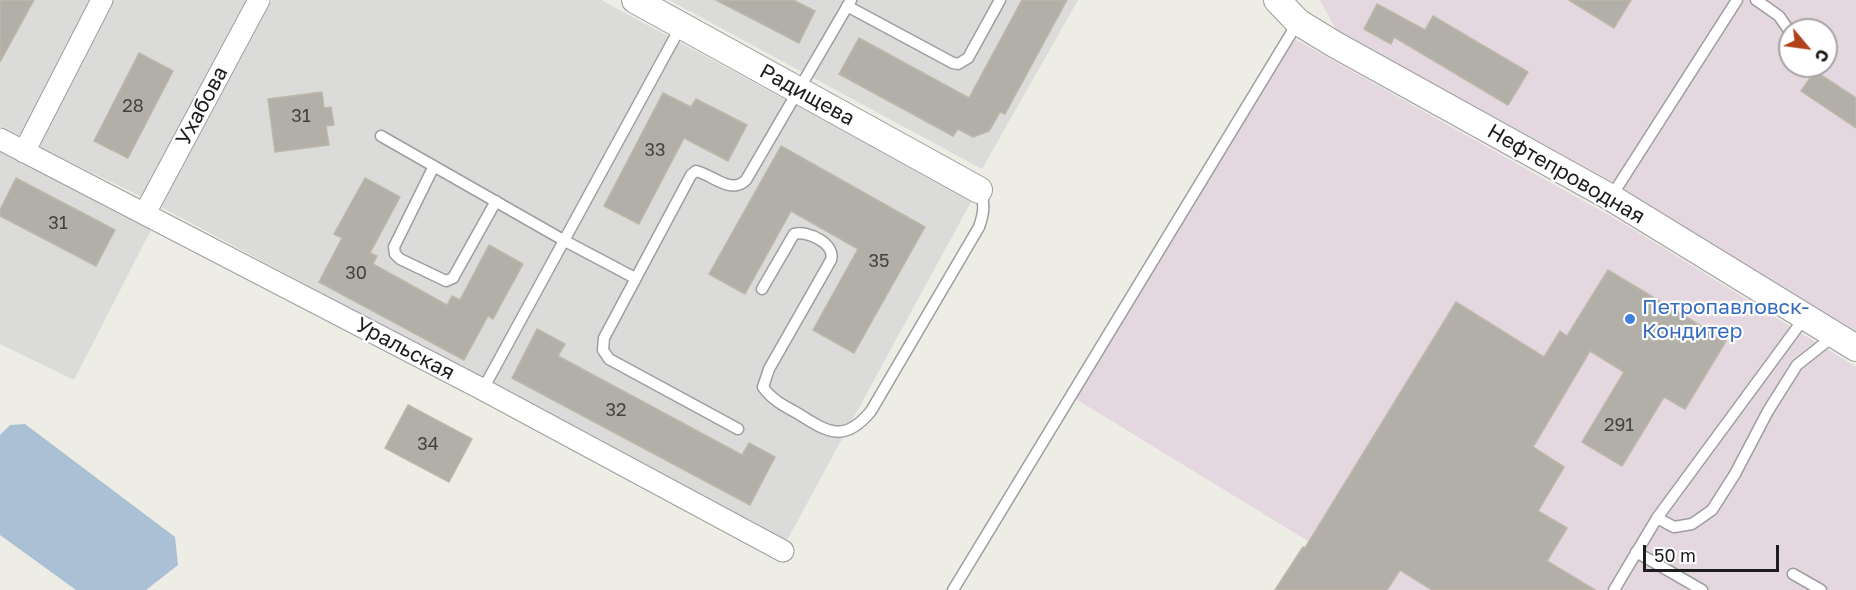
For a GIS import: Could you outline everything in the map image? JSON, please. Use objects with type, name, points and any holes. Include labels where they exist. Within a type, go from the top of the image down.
[{"type":"street","points":[[24,152],[102,0]]},
{"type":"street","name":"Ухабова","points":[[145,213],[259,0]]},
{"type":"street","name":"Радищева","points":[[635,0],[980,190]]},
{"type":"street","name":"Нефтепроводная","points":[[1291,9],[1334,44],[1610,197],[1845,342]]},
{"type":"street","name":"Уральская","points":[[0,139],[480,388],[783,551]]},
{"type":"lane","points":[[738,429],[609,360],[603,350],[604,338],[634,278],[691,175],[696,171],[731,187],[740,186],[746,180],[849,3],[958,64],[968,58],[1000,0]]},
{"type":"lane","points":[[1610,197],[1737,0]]},
{"type":"lane","points":[[1756,0],[1780,18]]},
{"type":"lane","points":[[953,590],[1291,9]]},
{"type":"lane","points":[[480,388],[488,380],[681,26]]},
{"type":"lane","points":[[381,136],[634,278]]},
{"type":"lane","points":[[434,166],[394,247],[395,254],[400,259],[446,281],[453,278],[496,201]]},
{"type":"lane","points":[[762,289],[794,234],[806,233],[832,249],[831,261],[769,369],[763,387],[777,401],[825,430],[842,431],[853,428],[862,422],[871,411],[979,227],[984,201],[980,190]]},
{"type":"lane","points":[[1614,590],[1657,518],[1805,316]]},
{"type":"lane","points":[[1657,518],[1674,527],[1692,524],[1712,510],[1797,365],[1845,342]]},
{"type":"lane","points":[[1636,552],[1702,590]]},
{"type":"lane","points":[[1793,574],[1821,590]]},
{"type":"shaded area","points":[[0,0],[93,0],[22,137],[0,126]]},
{"type":"shaded area","points":[[112,0],[249,0],[144,198],[37,146]]},
{"type":"shaded area","points":[[272,0],[601,0],[972,200],[786,542],[161,207]]},
{"type":"shaded area","points":[[669,0],[1078,0],[982,169]]},
{"type":"shaded area","points":[[1320,0],[1856,0],[1856,333],[1606,178],[1336,30]]},
{"type":"shaded area","points":[[1284,33],[1626,225],[1856,367],[1856,590],[1388,590],[1074,398]]},
{"type":"shaded area","points":[[0,151],[152,228],[74,380],[0,344]]},
{"type":"water","points":[[25,424],[175,537],[178,565],[146,590],[76,590],[0,535],[0,435],[10,425]]},
{"type":"building","points":[[0,0],[34,0],[0,62]]},
{"type":"building","points":[[716,0],[793,0],[815,11],[799,43]]},
{"type":"building","points":[[1022,0],[1067,0],[1005,114],[1000,112],[989,131],[973,137],[958,129],[953,136],[839,74],[859,38],[969,98]]},
{"type":"building","points":[[1569,0],[1631,0],[1614,28]]},
{"type":"building","points":[[1377,4],[1425,30],[1433,16],[1528,72],[1508,105],[1394,37],[1391,44],[1364,29]]},
{"type":"building","points":[[139,53],[173,71],[128,158],[94,141]]},
{"type":"building","points":[[1810,78],[1826,78],[1856,98],[1856,128],[1801,91]]},
{"type":"building","points":[[322,92],[324,108],[331,107],[334,125],[326,126],[329,145],[275,152],[268,99]]},
{"type":"building","points":[[663,93],[691,107],[696,99],[747,125],[728,161],[684,138],[639,224],[604,206]]},
{"type":"building","points":[[781,146],[925,227],[854,353],[813,330],[858,249],[791,211],[745,294],[709,274]]},
{"type":"building","points":[[16,178],[115,230],[96,266],[0,216],[0,210]]},
{"type":"building","points":[[365,178],[400,197],[370,253],[377,256],[373,264],[447,305],[452,296],[460,300],[489,245],[523,264],[493,319],[488,316],[464,360],[319,282],[342,238],[334,234]]},
{"type":"building","points":[[1608,270],[1726,341],[1685,409],[1664,397],[1622,466],[1582,442],[1624,372],[1590,351],[1533,447],[1564,467],[1538,511],[1567,528],[1547,561],[1595,590],[1432,590],[1400,570],[1387,590],[1275,590],[1303,547],[1305,548],[1456,302],[1544,357],[1560,331],[1567,336]]},
{"type":"building","points":[[537,329],[565,344],[558,356],[742,455],[749,443],[775,457],[750,505],[512,378]]},
{"type":"building","points":[[408,405],[472,439],[449,482],[385,448]]},
{"type":"place","name":"Петропавловск- Кондитер","points":[[1630,319]]}]
